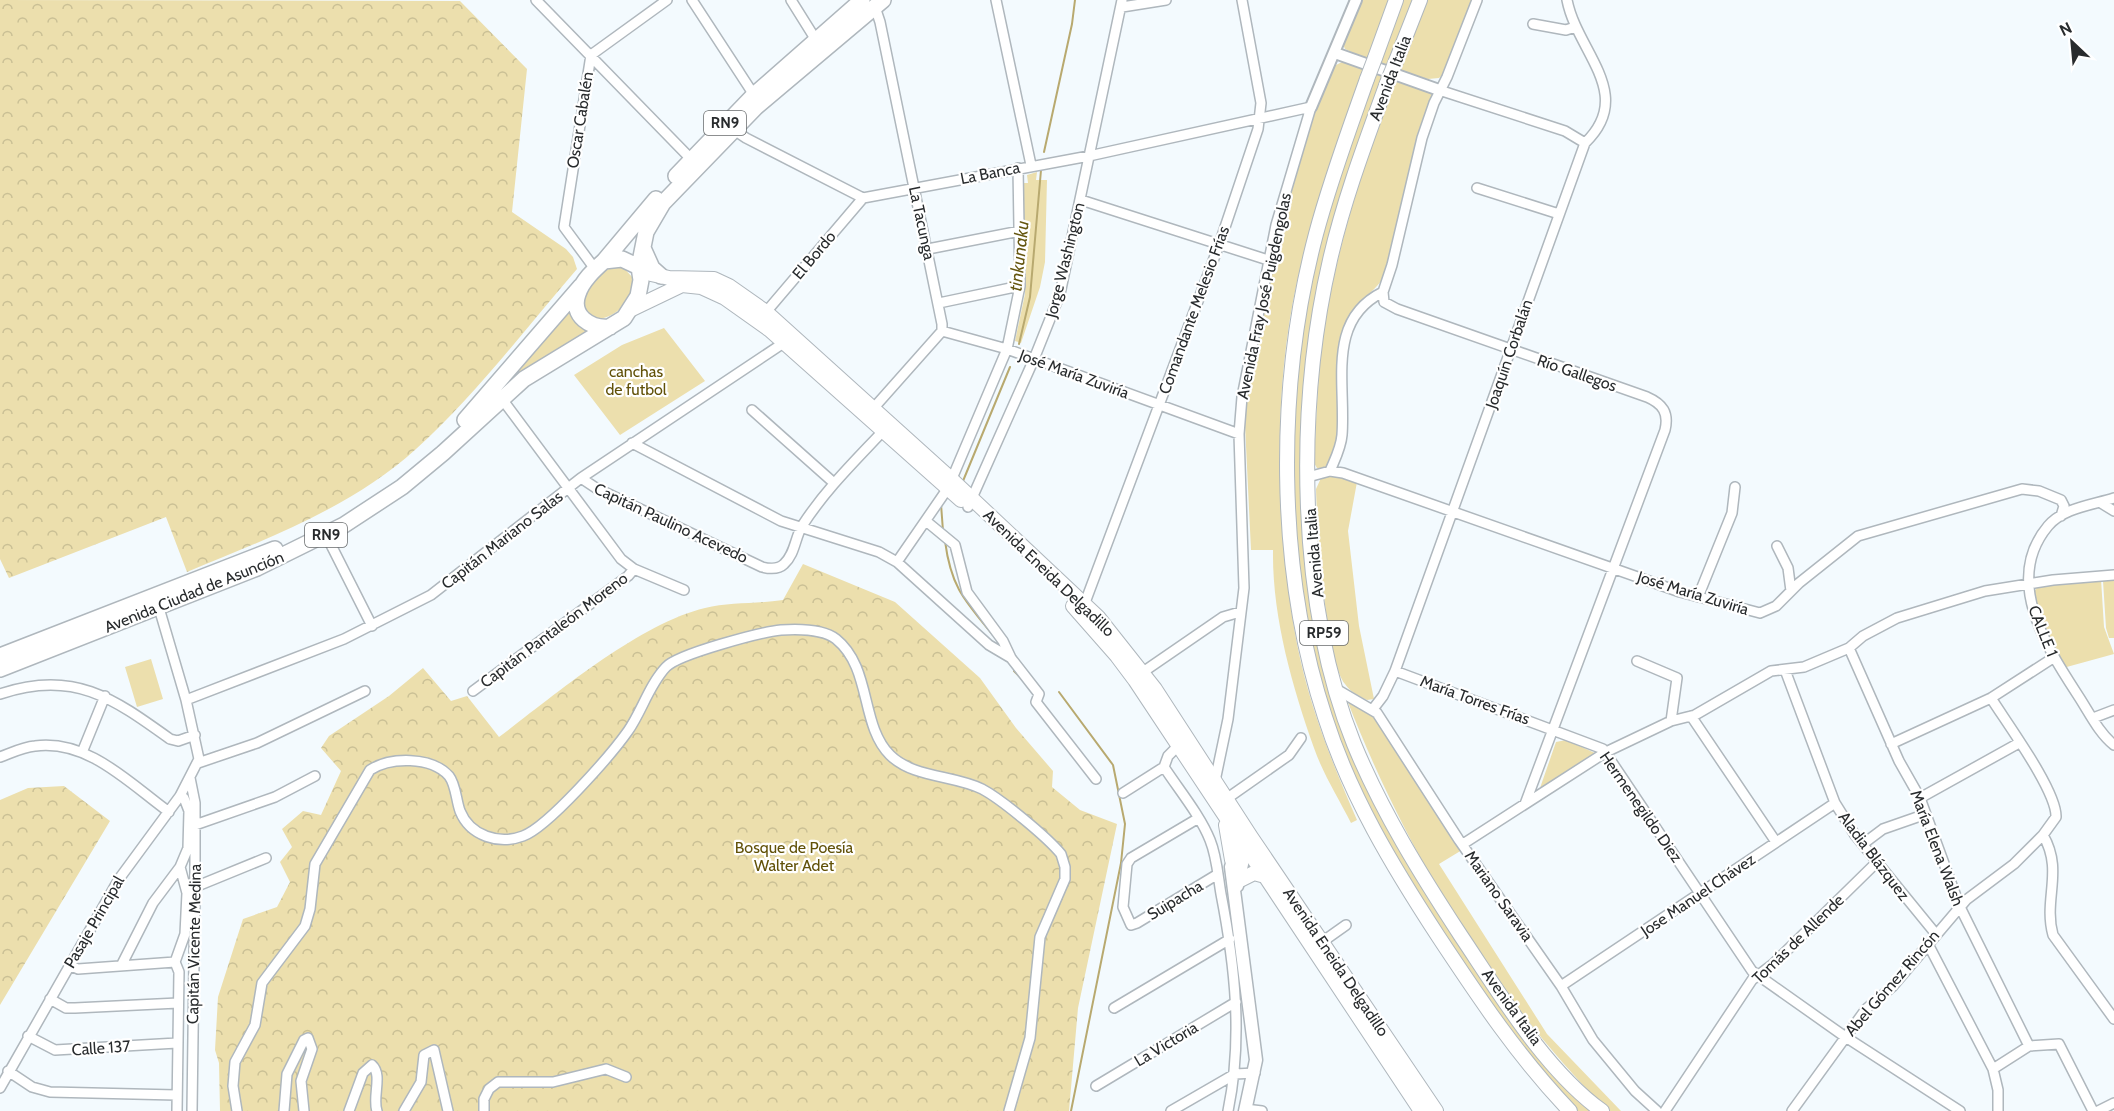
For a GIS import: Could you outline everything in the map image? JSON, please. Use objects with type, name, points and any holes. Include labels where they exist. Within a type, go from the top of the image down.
[{"type":"highway","name":"RN9","points":[[581,286],[691,159],[754,95],[816,40],[873,2]]},
{"type":"highway","name":"RN9","points":[[610,327],[632,309],[641,288],[640,269],[649,224],[663,203],[756,107],[873,2]]},
{"type":"highway","points":[[643,248],[652,268],[661,276]]},
{"type":"highway","points":[[599,265],[622,259],[640,269]]},
{"type":"highway","points":[[581,286],[576,305],[581,317],[591,326],[610,327]]},
{"type":"highway","name":"Avenida Ciudad de Asunción","points":[[0,656],[279,548],[371,497],[429,454],[469,417],[581,286]]},
{"type":"highway","name":"Avenida Ciudad de Asunción","points":[[0,669],[231,579],[326,535],[402,487],[535,371],[610,327]]},
{"type":"main road","name":"Avenida Italia","points":[[1396,0],[1367,79],[1316,234],[1295,337],[1290,398],[1288,482],[1292,551],[1304,630],[1327,724],[1346,772],[1380,842],[1431,924],[1524,1061],[1570,1111]]},
{"type":"main road","name":"Avenida Italia","points":[[1420,0],[1361,155],[1330,260],[1312,376],[1308,477],[1315,581],[1336,689],[1347,724],[1369,776],[1436,897],[1537,1044],[1572,1085],[1602,1111]]},
{"type":"main road","name":"Avenida Eneida Delgadillo","points":[[640,269],[661,276],[714,279],[729,286],[766,312],[789,339],[950,483],[1083,609],[1117,638],[1143,672],[1215,782],[1222,808]]},
{"type":"main road","name":"Avenida Eneida Delgadillo","points":[[632,309],[671,288],[682,285],[701,287],[789,339]]},
{"type":"main road","name":"Avenida Eneida Delgadillo","points":[[870,411],[884,430],[950,483]]},
{"type":"main road","name":"Avenida Eneida Delgadillo","points":[[1083,609],[1222,808],[1322,942],[1436,1111]]},
{"type":"main road","points":[[1222,808],[1237,886],[1256,1047],[1255,1073],[1245,1110]]},
{"type":"main road","name":"Avenida Eneida Delgadillo","points":[[1249,844],[1265,876],[1422,1111]]},
{"type":"main road","points":[[1233,860],[1249,844]]},
{"type":"main road","points":[[1237,886],[1240,867],[1249,844]]},
{"type":"main road","points":[[1237,886],[1254,873],[1265,876]]},
{"type":"street","points":[[536,0],[691,159]]},
{"type":"street","name":"Oscar Cabalén","points":[[599,265],[564,227],[591,55],[667,0]]},
{"type":"street","points":[[692,0],[754,95]]},
{"type":"street","points":[[791,0],[816,40]]},
{"type":"street","points":[[996,0],[1031,165]]},
{"type":"street","points":[[1122,4],[1166,0]]},
{"type":"street","name":"Comandante Melesio Frías","points":[[1083,609],[1219,245],[1260,119],[1261,103],[1242,0]]},
{"type":"street","name":"Avenida Fray José Puigdengolas","points":[[1215,782],[1228,719],[1244,566],[1239,434],[1242,397],[1268,260],[1287,180],[1311,107],[1356,0]]},
{"type":"street","points":[[1308,477],[1330,471],[1342,434],[1340,400],[1344,339],[1353,317],[1367,300],[1383,292],[1392,265],[1422,138],[1439,90],[1447,77],[1477,0]]},
{"type":"street","name":"Joaquín Corbalán","points":[[1373,709],[1383,696],[1395,671],[1585,143],[1597,128],[1605,103],[1606,86],[1575,27],[1567,0]]},
{"type":"street","name":"La Tacunga","points":[[873,2],[880,22],[928,249],[942,330]]},
{"type":"street","name":"Jorge Washington","points":[[971,503],[1060,294],[1122,4]]},
{"type":"street","points":[[1533,24],[1566,30],[1575,27]]},
{"type":"street","points":[[1335,53],[1565,132],[1585,143]]},
{"type":"street","name":"La Banca","points":[[863,198],[1089,156],[1311,107]]},
{"type":"street","points":[[734,130],[863,198]]},
{"type":"street","points":[[897,562],[950,483],[1006,349],[1020,286],[1018,168]]},
{"type":"street","points":[[1478,188],[1559,214]]},
{"type":"street","name":"El Bordo","points":[[766,312],[863,198]]},
{"type":"street","points":[[1081,200],[1268,260]]},
{"type":"street","points":[[928,249],[1020,231]]},
{"type":"street","points":[[939,303],[1020,286]]},
{"type":"street","name":"Río Gallegos","points":[[1383,292],[1384,302],[1397,309],[1654,400],[1664,409],[1668,421],[1613,569]]},
{"type":"street","points":[[870,411],[942,330]]},
{"type":"street","name":"José María Zuviría","points":[[942,330],[1006,349],[1239,434]]},
{"type":"street","name":"Capitán Mariano Salas","points":[[186,700],[284,664],[372,626],[441,588],[580,478],[789,339]]},
{"type":"street","points":[[502,399],[621,559],[634,569],[684,590]]},
{"type":"street","points":[[752,410],[834,483]]},
{"type":"street","points":[[801,527],[834,483],[884,430]]},
{"type":"street","points":[[632,443],[781,521],[879,552],[897,562],[989,645],[1011,658]]},
{"type":"street","name":"José María Zuviría","points":[[1330,471],[1454,510],[1613,569],[1698,597],[1760,613],[1772,609],[1858,536],[2022,489],[2039,491],[2061,500],[2088,506]]},
{"type":"street","name":"Capitán Paulino Acevedo","points":[[580,478],[596,488],[762,567],[775,568],[786,563],[801,527]]},
{"type":"street","points":[[1698,597],[1732,513],[1735,487]]},
{"type":"street","name":"CALLE 1","points":[[2114,498],[2061,516],[2048,526],[2038,540],[2030,563],[2029,583],[2030,599],[2053,658],[2114,745]]},
{"type":"street","points":[[2061,500],[2064,506],[2061,516]]},
{"type":"street","points":[[2101,502],[2114,511]]},
{"type":"street","points":[[926,521],[955,545],[967,592],[1003,641],[1011,658],[1039,693],[1036,702],[1096,779]]},
{"type":"street","points":[[326,535],[372,626]]},
{"type":"street","points":[[1777,546],[1788,568],[1791,591]]},
{"type":"street","name":"Capitán Pantaleón Moreno","points":[[473,691],[628,576],[634,569]]},
{"type":"street","points":[[1525,804],[1613,569]]},
{"type":"street","points":[[1463,844],[1606,752],[1671,721],[1691,716],[1771,671],[1804,667],[1849,648],[1863,636],[1897,618],[1962,596],[2029,583],[2114,575]]},
{"type":"street","points":[[159,608],[195,735],[199,753],[198,763],[257,743],[365,692]]},
{"type":"street","points":[[1143,672],[1223,616],[1240,612]]},
{"type":"street","points":[[237,1111],[233,1075],[235,1062],[255,1025],[262,983],[305,926],[310,909],[315,864],[370,770],[397,760],[423,763],[441,770],[450,778],[459,809],[472,827],[497,840],[523,836],[547,822],[618,743],[668,665],[758,634],[783,630],[825,633],[840,643],[856,666],[879,738],[895,760],[907,766],[981,789],[1061,854],[1065,867],[1065,879],[1040,937],[1030,1038],[1009,1111]]},
{"type":"street","name":"María Elena Walsh","points":[[1849,648],[1892,744],[1920,798],[1960,907],[2029,1046]]},
{"type":"street","points":[[1892,744],[1991,698],[2053,658]]},
{"type":"street","points":[[1637,661],[1677,678],[1679,684],[1671,721]]},
{"type":"street","name":"Aladia Blázquez","points":[[1785,670],[1835,804],[1863,844],[1935,933]]},
{"type":"street","name":"María Torres Frías","points":[[1395,671],[1555,729]]},
{"type":"street","points":[[0,694],[20,688],[50,684],[75,687],[105,696],[125,706],[170,739],[178,741],[195,735]]},
{"type":"street","name":"Mariano Saravia","points":[[1336,689],[1373,709],[1561,986],[1593,1041],[1635,1091],[1657,1111]]},
{"type":"street","points":[[83,750],[105,696]]},
{"type":"street","points":[[1920,798],[2019,743],[1991,698]]},
{"type":"street","points":[[2093,718],[2114,710]]},
{"type":"street","points":[[1691,716],[1776,842]]},
{"type":"street","name":"Hermenegildo Diez","points":[[1555,729],[1600,747],[1606,752],[1700,894],[1758,976],[1844,1036],[1960,1111]]},
{"type":"street","points":[[1222,808],[1288,755],[1301,738]]},
{"type":"street","name":"Abel Gómez Rincón","points":[[1792,1111],[1844,1036],[1866,1010],[1892,987],[1935,933],[1960,907],[2004,872],[2043,836],[2056,817],[2056,810],[2049,796],[2019,743]]},
{"type":"street","points":[[0,758],[36,746],[58,746],[83,750],[169,812]]},
{"type":"street","points":[[1123,793],[1164,767],[1168,756],[1178,746]]},
{"type":"street","name":"Pasaje Principal","points":[[0,1088],[118,879],[169,812],[198,763]]},
{"type":"street","points":[[1164,767],[1211,842],[1218,874],[1230,939],[1236,1002],[1235,1074],[1228,1111]]},
{"type":"street","points":[[195,825],[275,797],[315,776]]},
{"type":"street","name":"Capitán Vicente Medina","points":[[190,778],[194,788],[195,825],[192,1111]]},
{"type":"street","name":"Capitán Vicente Medina","points":[[177,1111],[179,972],[175,962],[185,934],[187,893],[180,867],[188,848],[189,811],[187,803],[180,796]]},
{"type":"street","name":"Jose Manuel Chávez","points":[[1561,986],[1835,804]]},
{"type":"street","points":[[1863,844],[1883,829],[1926,814]]},
{"type":"street","name":"Suipacha","points":[[1197,819],[1131,858],[1127,864],[1123,907],[1131,926],[1218,874]]},
{"type":"street","points":[[2043,836],[2050,851],[2054,870],[2050,918],[2053,935],[2114,1018]]},
{"type":"street","points":[[195,887],[266,858]]},
{"type":"street","name":"Tomás de Allende","points":[[1665,1111],[1758,976],[1877,862]]},
{"type":"street","points":[[121,966],[153,903],[180,867]]},
{"type":"street","points":[[1322,942],[1346,926]]},
{"type":"street","points":[[1114,1008],[1230,939]]},
{"type":"street","points":[[1928,944],[1993,1069],[1999,1098],[1998,1111]]},
{"type":"street","points":[[69,965],[78,969],[175,962]]},
{"type":"street","points":[[50,999],[66,1008],[178,1003]]},
{"type":"street","name":"La Victoria","points":[[1096,1086],[1236,1002]]},
{"type":"street","name":"Calle 137","points":[[28,1036],[55,1050],[177,1043]]},
{"type":"street","points":[[285,1111],[287,1074],[304,1040],[308,1038],[312,1049],[301,1082],[304,1111]]},
{"type":"street","points":[[1993,1069],[2029,1046],[2059,1044],[2093,1111]]},
{"type":"street","points":[[404,1111],[421,1082],[424,1055],[434,1050],[438,1055],[448,1111]]},
{"type":"street","points":[[349,1111],[363,1073],[372,1065],[377,1075],[374,1104],[377,1111]]},
{"type":"street","points":[[484,1111],[484,1099],[489,1089],[498,1082],[561,1081],[606,1069],[626,1077]]},
{"type":"street","points":[[8,1071],[32,1087],[50,1092],[176,1095]]},
{"type":"street","points":[[1171,1111],[1235,1074],[1255,1073]]},
{"type":"street","points":[[2098,1111],[2114,1103]]},
{"type":"street","points":[[1245,1110],[1262,1111]]},
{"type":"green space","points":[[0,0],[460,1],[527,69],[512,212],[566,249],[573,257],[577,269],[479,385],[438,429],[391,470],[336,505],[277,534],[187,572],[166,517],[9,578],[0,559]]},
{"type":"green space","points":[[1362,0],[1389,0],[1367,59],[1345,49],[1343,44]]},
{"type":"green space","points":[[1403,0],[1414,0],[1342,194],[1304,417],[1322,646],[1398,844],[1431,898],[1593,1111],[1575,1111],[1514,1038],[1457,961],[1407,880],[1334,736],[1302,586],[1294,495],[1293,449],[1299,357],[1310,278],[1317,245],[1336,183]]},
{"type":"green space","points":[[1427,0],[1474,0],[1448,70],[1439,78],[1428,79],[1400,71]]},
{"type":"green space","points":[[1344,61],[1364,70],[1319,201],[1297,282],[1284,370],[1280,416],[1280,463],[1285,556],[1297,644],[1322,733],[1357,820],[1351,823],[1318,758],[1291,676],[1276,600],[1273,550],[1251,550],[1245,425],[1246,388],[1291,178],[1305,132],[1334,66]]},
{"type":"green space","points":[[1396,80],[1432,94],[1387,272],[1352,313],[1344,330],[1341,347],[1337,439],[1332,456],[1324,470],[1317,468],[1314,463],[1320,367],[1326,318],[1341,249],[1360,180]]},
{"type":"green space","points":[[1037,172],[1036,180],[1047,180],[1045,262],[1040,287],[1021,343],[1015,341],[1025,294],[1022,183],[1028,183],[1027,175]]},
{"type":"green space","points":[[622,266],[633,278],[633,286],[627,301],[609,316],[593,319],[584,301],[589,285],[603,272]]},
{"type":"green space","points":[[573,303],[580,322],[593,332],[531,368],[435,458],[388,495],[346,523],[231,578],[0,667],[0,664],[273,557],[348,519],[413,475],[443,449],[498,394]]},
{"type":"green space","name":"canchas de futbol","points":[[664,328],[705,381],[620,435],[574,375],[622,345]]},
{"type":"green space","points":[[1334,476],[1357,482],[1348,531],[1359,626],[1374,699],[1367,700],[1361,697],[1345,684],[1338,670],[1327,621],[1320,560],[1316,489],[1321,478]]},
{"type":"green space","name":"Bosque de Poesía Walter Adet","points":[[803,564],[895,602],[980,678],[1016,728],[1053,771],[1052,787],[1080,810],[1117,824],[1078,1008],[1069,1111],[220,1111],[219,1063],[215,1050],[218,997],[243,919],[277,907],[290,882],[280,862],[292,847],[282,829],[303,811],[321,815],[341,771],[321,748],[329,736],[389,696],[423,668],[451,701],[467,696],[499,737],[571,682],[652,629],[679,616],[705,608],[783,600]]},
{"type":"green space","points":[[2101,579],[2104,627],[2114,654],[2063,668],[2053,652],[2032,595],[2038,586]]},
{"type":"green space","points":[[2114,580],[2114,638],[2109,638],[2106,628],[2103,581]]},
{"type":"green space","points":[[151,659],[163,699],[137,707],[125,667]]},
{"type":"green space","points":[[1347,700],[1372,714],[1462,850],[1439,864],[1547,1034],[1621,1111],[1610,1111],[1604,1107],[1563,1063],[1488,967],[1424,864],[1370,756]]},
{"type":"green space","points":[[1566,740],[1595,753],[1540,788],[1556,742]]},
{"type":"green space","points":[[64,786],[110,821],[0,1005],[0,800],[28,788]]},
{"type":"waterway","name":"tinkunaku","points":[[1044,152],[1072,24],[1075,0]]},
{"type":"waterway","name":"tinkunaku","points":[[1019,344],[1030,297],[1041,170]]},
{"type":"waterway","points":[[963,481],[1010,367]]},
{"type":"waterway","points":[[941,504],[943,531]]},
{"type":"waterway","points":[[945,541],[951,570],[960,592],[993,635]]},
{"type":"waterway","points":[[1014,671],[1024,681]]},
{"type":"waterway","points":[[1059,692],[1113,765],[1125,824],[1121,863],[1071,1111]]}]
